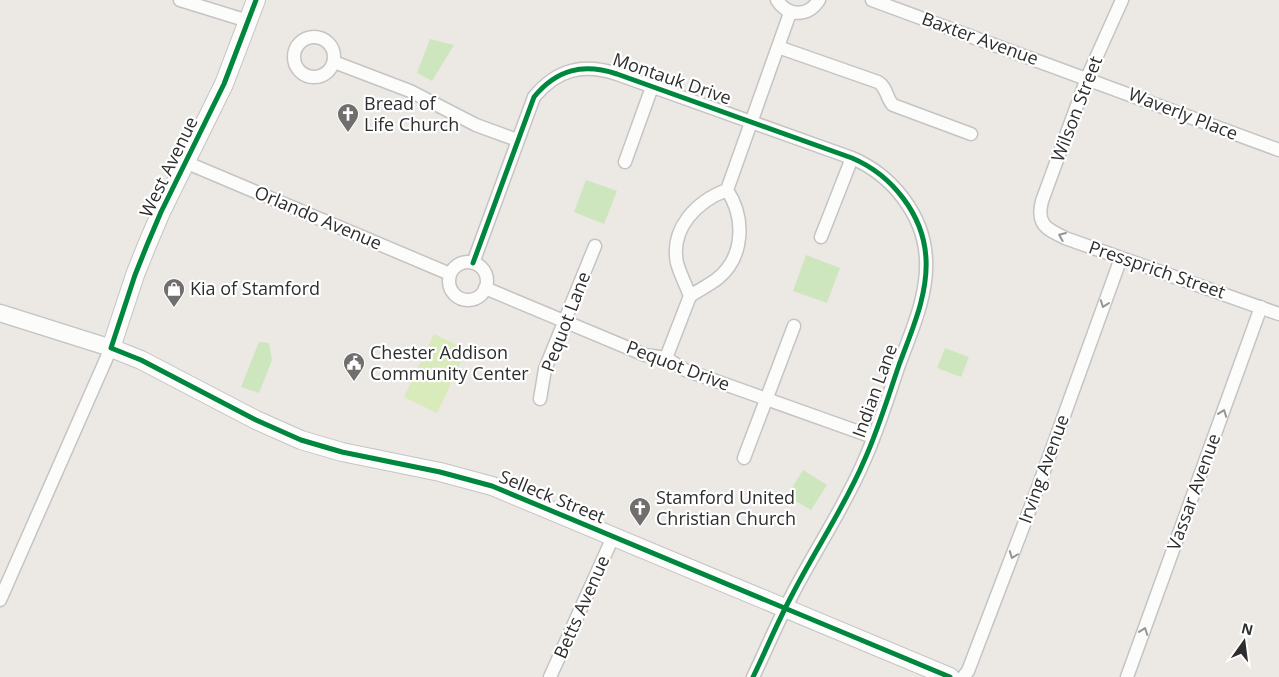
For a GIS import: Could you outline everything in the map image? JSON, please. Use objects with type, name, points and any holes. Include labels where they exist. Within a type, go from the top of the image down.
[{"type":"main road","name":"West Avenue","points":[[111,348],[145,250],[224,84],[256,0]]},
{"type":"main road","name":"Selleck Street","points":[[111,348],[141,360],[256,420],[301,440],[342,452],[425,468],[478,482],[519,497],[950,677]]},
{"type":"street","points":[[180,0],[248,21]]},
{"type":"street","points":[[777,0],[790,13],[806,12],[819,0]]},
{"type":"street","name":"Baxter Avenue","points":[[872,0],[1087,78]]},
{"type":"street","points":[[898,0],[946,26]]},
{"type":"street","name":"Wilson Street","points":[[1040,220],[1039,211],[1042,201],[1087,78],[1122,0]]},
{"type":"street","points":[[727,190],[790,13]]},
{"type":"street","points":[[778,47],[878,82],[884,85],[890,101],[894,105],[971,134]]},
{"type":"street","points":[[334,62],[410,91],[476,125],[518,140]]},
{"type":"street","name":"Montauk Drive","points":[[473,263],[534,97],[549,82],[567,72],[588,68],[602,69],[852,158],[867,164],[884,177]]},
{"type":"street","name":"Waverly Place","points":[[1087,78],[1279,150]]},
{"type":"street","points":[[625,162],[652,87]]},
{"type":"street","points":[[821,237],[852,158]]},
{"type":"street","name":"Orlando Avenue","points":[[186,162],[450,274]]},
{"type":"street","name":"Indian Lane","points":[[754,677],[791,596],[845,501],[864,461],[911,332],[924,290],[926,259],[920,230],[905,201],[884,177]]},
{"type":"street","points":[[690,296],[677,262],[678,244],[683,225],[695,208],[715,194],[727,190]]},
{"type":"street","points":[[666,358],[690,296],[717,278],[728,267],[736,251],[740,224],[734,200],[727,190]]},
{"type":"street","name":"Pressprich Street","points":[[1040,220],[1051,232],[1279,314]]},
{"type":"street","name":"Pequot Lane","points":[[540,399],[545,369],[595,246]]},
{"type":"street","name":"Irving Avenue","points":[[963,677],[968,671],[1033,502],[1121,258]]},
{"type":"street","points":[[464,262],[473,263],[485,273],[485,288],[480,295],[473,299],[464,300],[456,297],[448,282],[450,274],[456,266],[464,262]]},
{"type":"street","name":"Pequot Drive","points":[[485,288],[645,354],[666,358],[685,370],[873,436]]},
{"type":"street","name":"Vassar Avenue","points":[[1127,677],[1261,307]]},
{"type":"street","name":"Selleck Street","points":[[0,313],[111,348]]},
{"type":"street","points":[[744,458],[794,326]]},
{"type":"street","name":"West Avenue","points":[[0,600],[111,348]]},
{"type":"street","name":"Betts Avenue","points":[[550,677],[613,537]]},
{"type":"green space","points":[[430,39],[454,45],[432,81],[417,73]]},
{"type":"green space","points":[[586,180],[617,191],[604,224],[574,212]]},
{"type":"green space","points":[[806,255],[840,268],[827,303],[793,291]]},
{"type":"green space","points":[[434,334],[467,350],[437,413],[404,397]]},
{"type":"green space","points":[[259,342],[269,343],[272,360],[259,393],[241,387]]},
{"type":"green space","points":[[945,348],[969,357],[961,377],[937,368]]},
{"type":"green space","points":[[803,470],[827,485],[811,510],[787,496]]},
{"type":"cycle path","points":[[256,0],[224,84],[161,212],[147,245],[111,348],[141,360],[256,420],[301,440],[342,452],[440,472],[492,486],[950,677]]},
{"type":"cycle path","points":[[473,263],[534,97],[552,80],[571,71],[582,69],[593,69],[617,74],[852,158],[867,165],[880,175],[903,198],[912,212],[924,243],[926,273],[918,314],[864,461],[848,495],[787,605],[753,677]]},
{"type":"place","name":"Bread of Life Church","points":[[348,133]]},
{"type":"place","name":"Kia of Stamford","points":[[174,308]]},
{"type":"place","name":"Chester Addison Community Center","points":[[354,382]]},
{"type":"place","name":"Stamford United Christian Church","points":[[640,527]]}]
